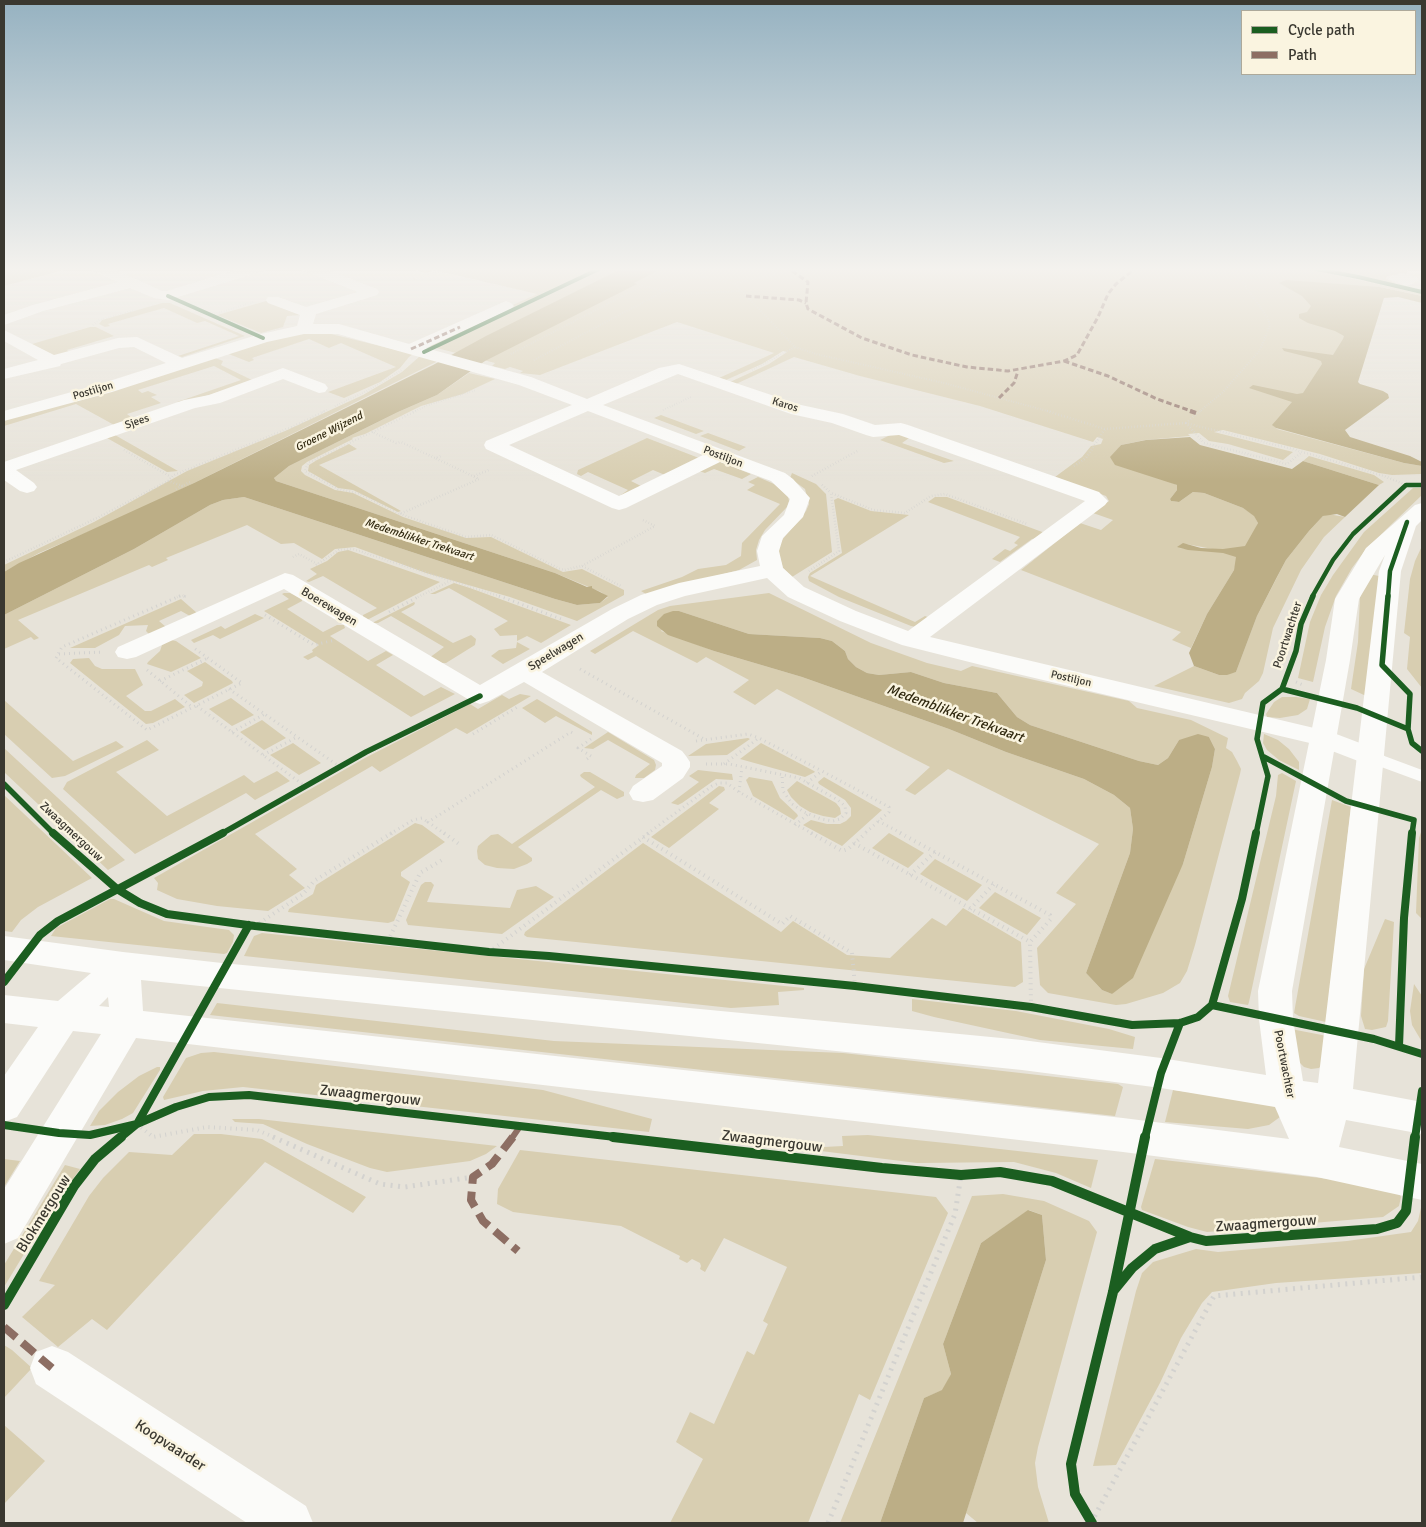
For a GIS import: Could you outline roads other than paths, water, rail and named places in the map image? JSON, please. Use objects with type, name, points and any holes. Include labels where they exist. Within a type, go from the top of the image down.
[{"type":"street","points":[[10,338],[54,362]]},
{"type":"street","name":"Postiljon","points":[[4,416],[106,388],[262,338]]},
{"type":"street","name":"Postiljon","points":[[372,338],[507,376],[588,404],[778,477],[800,498],[793,517],[773,536],[768,551],[780,578],[796,592],[848,616],[911,640],[1005,664],[1322,738],[1371,757]]},
{"type":"street","points":[[418,351],[443,338]]},
{"type":"street","points":[[4,374],[54,362],[118,343],[137,342],[180,364]]},
{"type":"street","name":"Sjees","points":[[216,353],[271,379]]},
{"type":"street","name":"Karos","points":[[718,455],[619,504],[492,445],[675,369],[722,383],[797,410],[837,418],[873,431],[901,429],[1051,481],[1092,496],[1098,501],[911,640]]},
{"type":"street","name":"Sjees","points":[[4,469],[271,379],[283,373],[319,388]]},
{"type":"street","name":"Sjees","points":[[4,469],[27,486]]},
{"type":"street","name":"Poortwachter","points":[[1317,1160],[1287,1094],[1276,1019],[1275,991],[1338,660],[1347,599],[1374,552],[1414,516]]},
{"type":"street","name":"Poortwachter","points":[[1317,1160],[1338,1070],[1390,571],[1414,516]]},
{"type":"street","name":"Speelwagen","points":[[643,793],[673,772],[674,761],[524,672],[620,614],[649,600],[679,590],[780,578]]},
{"type":"street","name":"Boerewagen","points":[[127,652],[285,580],[480,696],[524,672]]},
{"type":"street","points":[[4,948],[123,965],[1012,1054],[1162,1073],[1331,1100],[1422,1118]]},
{"type":"street","points":[[4,1106],[65,1015],[123,965]]},
{"type":"street","points":[[4,1225],[127,1022],[123,965]]},
{"type":"street","points":[[4,1010],[65,1015],[1100,1132],[1317,1160],[1422,1182]]},
{"type":"street","name":"Koopvaarder","points":[[52,1368],[289,1523]]},
{"type":"lane","points":[[1371,757],[1422,776]]},
{"type":"water","points":[[482,338],[530,338],[485,361],[437,395],[398,412],[289,466],[274,478],[276,481],[555,573],[587,587],[592,586],[592,588],[608,596],[600,603],[577,605],[555,599],[244,497],[223,500],[210,505],[134,549],[4,615],[4,572],[19,563],[194,483],[433,365]]},
{"type":"water","points":[[1372,338],[1358,382],[1383,391],[1388,394],[1389,398],[1345,430],[1350,437],[1410,456],[1422,462],[1422,466],[1404,463],[1276,428],[1272,425],[1292,402],[1249,388],[1253,385],[1297,394],[1303,393],[1322,364],[1321,361],[1284,351],[1282,348],[1333,355],[1343,339]]},
{"type":"water","points":[[1190,437],[1200,445],[1292,469],[1303,461],[1379,485],[1345,517],[1337,514],[1323,516],[1309,531],[1286,560],[1277,577],[1257,616],[1236,672],[1227,675],[1219,675],[1194,666],[1189,653],[1207,614],[1234,570],[1236,557],[1223,553],[1188,550],[1177,547],[1183,543],[1201,548],[1223,549],[1245,546],[1258,523],[1254,516],[1243,508],[1204,493],[1193,492],[1179,502],[1171,501],[1170,499],[1177,490],[1177,485],[1115,465],[1110,457],[1121,445],[1146,440]]},
{"type":"water","name":"Medemblikker Trekvaart","points":[[679,611],[749,634],[820,638],[832,641],[845,651],[848,659],[856,667],[867,673],[879,675],[911,672],[944,683],[997,693],[1017,717],[1030,725],[1139,761],[1158,765],[1168,758],[1179,740],[1198,734],[1209,737],[1215,749],[1212,767],[1183,864],[1133,978],[1112,994],[1102,990],[1086,973],[1130,853],[1133,829],[1130,808],[1114,795],[1084,779],[1006,752],[949,729],[802,677],[714,651],[668,635],[657,626],[657,621],[664,614]]},
{"type":"water","points":[[1028,1210],[1042,1215],[1046,1260],[963,1523],[880,1523],[924,1398],[942,1390],[951,1374],[943,1344],[981,1243]]},
{"type":"water label","name":"Groene Wijzend","points":[[329,432]]}]
